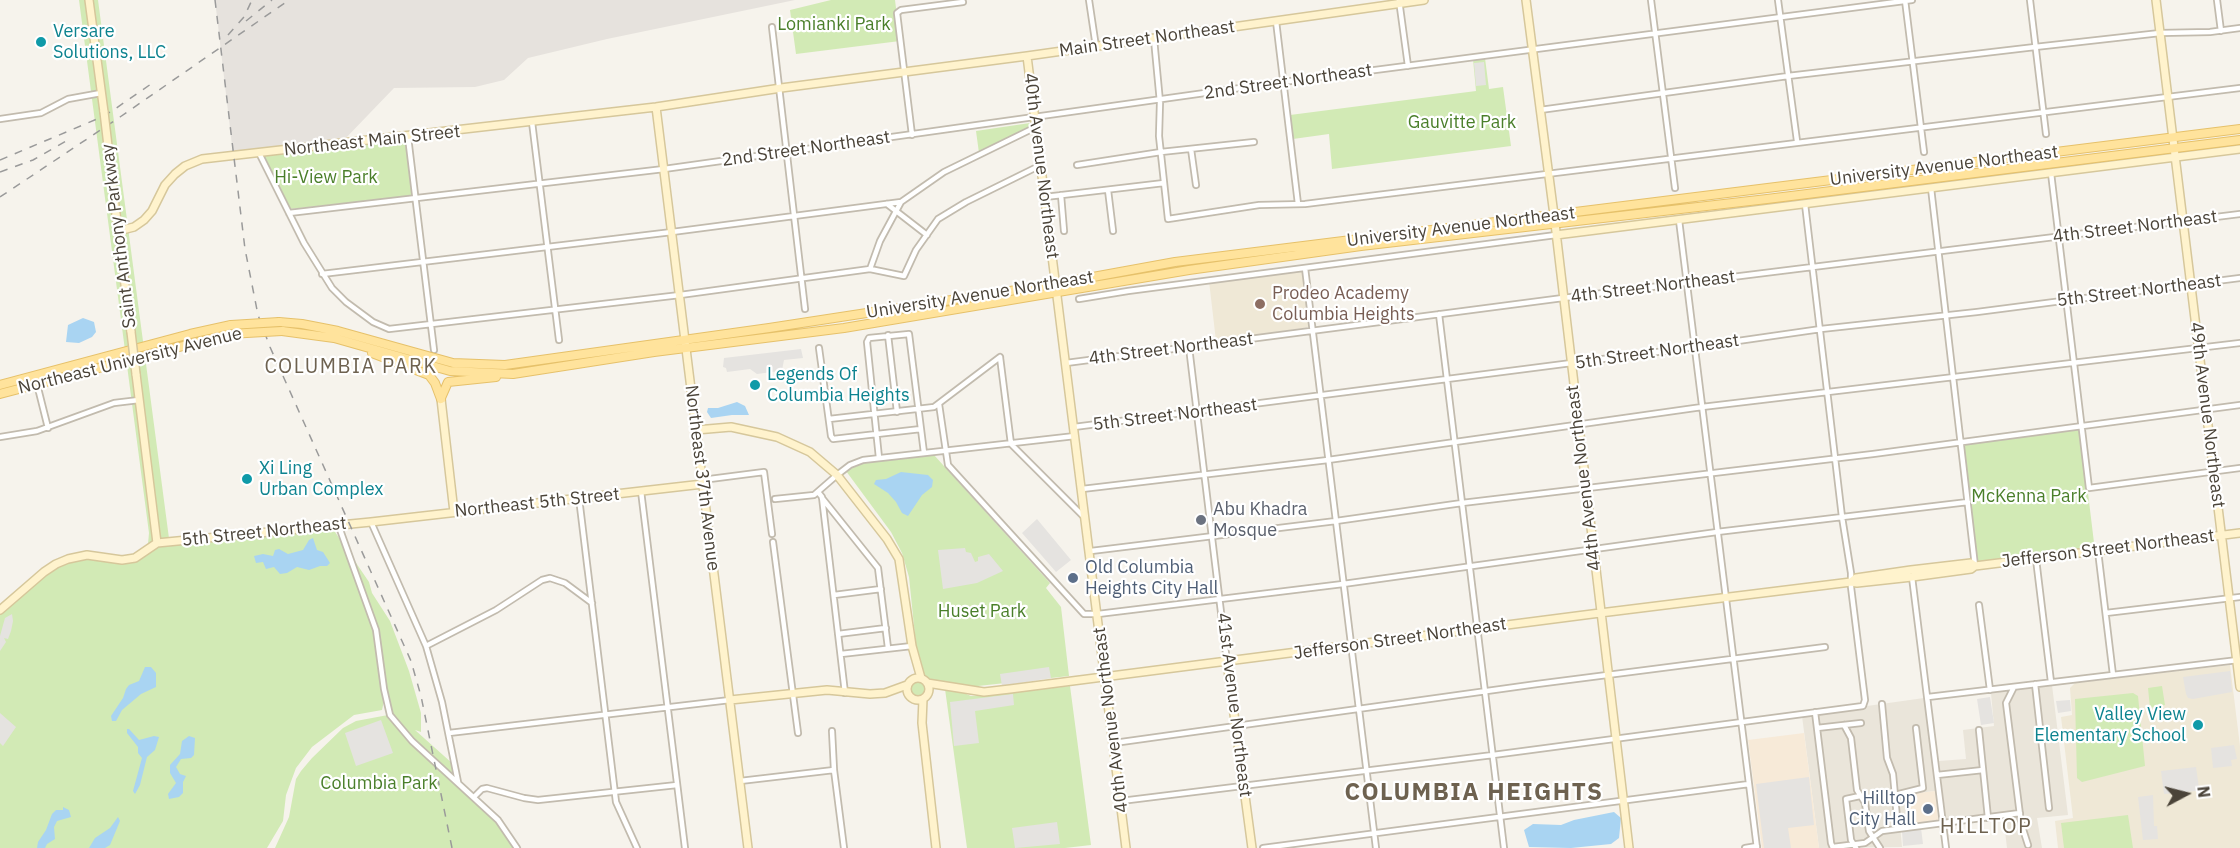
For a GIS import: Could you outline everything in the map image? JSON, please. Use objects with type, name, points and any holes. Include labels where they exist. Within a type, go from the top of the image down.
[{"type":"main road","name":"University Avenue Northeast","points":[[1554,219],[2173,147],[2240,129]]},
{"type":"main road","name":"University Avenue Northeast","points":[[686,349],[844,328],[1057,288],[1175,262],[2240,140]]},
{"type":"main road","name":"University Avenue Northeast","points":[[685,339],[1057,288]]},
{"type":"main road","name":"Northeast University Avenue","points":[[0,385],[179,337],[230,329],[317,326],[445,361],[471,365],[505,365],[685,339]]},
{"type":"main road","name":"Northeast University Avenue","points":[[280,327],[334,338],[450,371],[513,374],[686,349]]},
{"type":"main road","name":"Northeast University Avenue","points":[[0,394],[230,329]]},
{"type":"main road","points":[[351,344],[429,375],[441,399]]},
{"type":"main road","points":[[441,399],[448,382],[480,380],[513,374]]},
{"type":"street","name":"Saint Anthony Parkway","points":[[89,0],[157,543]]},
{"type":"street","points":[[1089,0],[1096,47]]},
{"type":"street","name":"Main Street Northeast","points":[[656,108],[781,88],[1096,47],[1424,0]]},
{"type":"street","name":"44th Avenue Northeast","points":[[1526,0],[1549,174],[1629,848]]},
{"type":"street","points":[[1651,0],[1675,188]]},
{"type":"street","points":[[1778,0],[1797,141]]},
{"type":"street","points":[[1905,0],[1924,152]]},
{"type":"street","name":"2nd Street Northeast","points":[[289,213],[664,169],[1283,82],[1912,0]]},
{"type":"street","points":[[2030,0],[2046,134]]},
{"type":"street","name":"49th Avenue Northeast","points":[[2156,0],[2240,687]]},
{"type":"street","points":[[2217,0],[2221,31]]},
{"type":"street","points":[[912,135],[897,13],[901,10],[963,2]]},
{"type":"street","points":[[1400,2],[1408,66]]},
{"type":"street","points":[[1276,21],[1298,204]]},
{"type":"street","points":[[772,27],[806,309]]},
{"type":"street","points":[[1540,110],[1788,76],[2160,33],[2221,31],[2240,28]]},
{"type":"street","points":[[1154,39],[1168,219],[1259,205],[1298,204],[2240,88]]},
{"type":"street","name":"40th Avenue Northeast","points":[[1027,56],[1091,551],[1126,848]]},
{"type":"street","points":[[0,119],[40,114],[75,97],[101,93]]},
{"type":"street","name":"Northeast Main Street","points":[[118,231],[134,227],[144,220],[152,211],[165,185],[185,166],[202,159],[656,108]]},
{"type":"street","name":"Northeast 37th Avenue","points":[[656,108],[748,848]]},
{"type":"street","points":[[532,123],[559,340]]},
{"type":"street","points":[[870,269],[880,241],[901,202],[944,172],[1036,127]]},
{"type":"street","points":[[408,137],[434,350]]},
{"type":"street","points":[[1077,165],[1161,152],[1254,142]]},
{"type":"street","name":"University Avenue Northeast","points":[[1079,299],[1679,219],[2051,173],[2173,147],[2240,149]]},
{"type":"street","points":[[1191,149],[1196,184]]},
{"type":"street","points":[[259,153],[321,274],[346,302],[373,322],[389,329],[680,295],[870,269],[904,276],[916,250],[938,219],[957,207],[1041,165]]},
{"type":"street","points":[[2051,173],[2089,489],[2240,468]]},
{"type":"street","points":[[1045,197],[1164,183]]},
{"type":"street","points":[[1931,188],[1975,566]]},
{"type":"street","points":[[1108,190],[1113,231]]},
{"type":"street","points":[[1061,195],[1064,231]]},
{"type":"street","points":[[321,274],[901,202]]},
{"type":"street","points":[[887,204],[927,235]]},
{"type":"street","points":[[1121,801],[1493,755],[1864,704],[1805,204]]},
{"type":"street","name":"4th Street Northeast","points":[[1066,363],[1563,298],[2240,214]]},
{"type":"street","points":[[1679,219],[1757,847],[1745,848]]},
{"type":"street","points":[[1305,268],[1376,848]]},
{"type":"street","name":"5th Street Northeast","points":[[1074,428],[1696,348],[1821,329],[2066,301],[2240,278]]},
{"type":"street","points":[[1439,314],[1504,848]]},
{"type":"street","points":[[879,458],[867,342],[869,338],[888,335],[909,334],[924,453]]},
{"type":"street","points":[[888,335],[897,412]]},
{"type":"street","points":[[1082,489],[1328,460],[1702,407],[1953,379],[2240,343]]},
{"type":"street","name":"41st Avenue Northeast","points":[[1189,347],[1252,848]]},
{"type":"street","points":[[819,348],[833,439],[876,436],[921,429]]},
{"type":"street","points":[[829,420],[934,407],[1000,357],[1011,444],[1086,519]]},
{"type":"street","points":[[34,376],[48,428]]},
{"type":"street","points":[[441,399],[454,512]]},
{"type":"street","points":[[0,437],[48,428],[114,403],[139,400]]},
{"type":"street","points":[[939,404],[948,465],[1084,614],[1343,584],[1717,532],[1968,502]]},
{"type":"street","points":[[1091,551],[2240,405]]},
{"type":"street","points":[[696,430],[731,428],[777,437],[810,452],[837,474],[887,539],[899,559],[913,648],[924,681],[922,723],[936,848]]},
{"type":"street","name":"5th Street Northeast","points":[[820,495],[837,474],[855,462],[1075,436]]},
{"type":"street","points":[[703,482],[764,472],[772,534]]},
{"type":"street","name":"Northeast 5th Street","points":[[371,522],[703,482]]},
{"type":"street","points":[[641,491],[685,848]]},
{"type":"street","points":[[775,499],[820,495]]},
{"type":"street","points":[[820,495],[878,568],[888,648]]},
{"type":"street","points":[[820,495],[845,693]]},
{"type":"street","points":[[579,498],[615,792],[619,811],[637,848]]},
{"type":"street","points":[[371,522],[426,646],[449,733],[459,783]]},
{"type":"street","name":"5th Street Northeast","points":[[157,543],[371,522]]},
{"type":"street","points":[[338,524],[376,630],[390,715],[412,741],[498,820],[517,848]]},
{"type":"street","name":"Jefferson Street Northeast","points":[[910,682],[924,681],[984,692],[1727,597],[1912,577],[1971,569],[1975,566],[2240,533]]},
{"type":"street","points":[[773,542],[798,733]]},
{"type":"street","points":[[0,610],[44,572],[68,558],[87,555],[122,560],[135,558],[157,543]]},
{"type":"street","points":[[2098,551],[2113,675]]},
{"type":"street","points":[[2036,559],[2051,682]]},
{"type":"street","name":"Jefferson Street Northeast","points":[[1851,582],[1856,578],[1911,570],[1971,563],[1975,566]]},
{"type":"street","points":[[1912,577],[1946,848]]},
{"type":"street","points":[[426,646],[496,610],[542,580],[557,579],[592,603]]},
{"type":"street","points":[[834,595],[881,589]]},
{"type":"street","points":[[2106,614],[2240,597]]},
{"type":"street","points":[[1979,604],[1990,690]]},
{"type":"street","points":[[838,634],[886,628]]},
{"type":"street","points":[[841,654],[888,648],[913,648]]},
{"type":"street","points":[[913,648],[911,697],[922,723]]},
{"type":"street","points":[[1114,743],[1485,691],[1825,648]]},
{"type":"street","points":[[1928,698],[2238,659]]},
{"type":"street","points":[[885,693],[910,682]]},
{"type":"street","points":[[2036,684],[2049,808]]},
{"type":"street","name":"Jefferson Street Northeast","points":[[911,697],[925,696],[950,686]]},
{"type":"street","points":[[2014,687],[2006,703],[2021,823],[2028,844]]},
{"type":"street","points":[[449,733],[827,690],[845,693],[885,693],[911,697]]},
{"type":"street","points":[[1882,704],[1887,758],[1893,774],[1898,829]]},
{"type":"street","points":[[1815,712],[1833,848],[1865,843],[1879,831],[2020,813]]},
{"type":"street","points":[[1817,728],[1861,723]]},
{"type":"street","points":[[1844,725],[1851,738],[1857,790],[1865,803],[1869,831],[1880,848]]},
{"type":"street","points":[[1895,795],[1923,788],[1916,728]]},
{"type":"street","points":[[1978,730],[1988,818]]},
{"type":"street","points":[[832,731],[834,770],[844,848]]},
{"type":"street","points":[[740,781],[834,770]]},
{"type":"street","points":[[1937,775],[1983,770]]},
{"type":"street","points":[[1263,848],[1749,784]]},
{"type":"street","points":[[474,796],[487,788],[538,800],[677,785]]},
{"type":"street","points":[[1856,846],[1851,840],[1845,799],[1860,796]]},
{"type":"shaded area","points":[[215,0],[795,0],[528,58],[504,80],[475,87],[394,88],[343,141],[233,154]]},
{"type":"shaded area","points":[[1484,62],[1486,85],[1476,86],[1474,63]]},
{"type":"shaded area","name":"Prodeo Academy Columbia Heights","points":[[1303,270],[1310,327],[1216,341],[1209,281]]},
{"type":"shaded area","points":[[801,349],[803,358],[784,360],[782,370],[779,371],[757,374],[750,369],[727,372],[723,367],[724,358]]},
{"type":"shaded area","points":[[1037,519],[1071,560],[1056,572],[1022,533]]},
{"type":"shaded area","points":[[965,548],[966,552],[971,553],[975,562],[978,561],[978,557],[989,554],[1003,571],[977,583],[943,589],[938,550]]},
{"type":"shaded area","points":[[12,614],[11,631],[8,639],[4,638],[6,642],[0,651],[0,636],[5,618]]},
{"type":"shaded area","points":[[2230,665],[2240,746],[2240,848],[2058,848],[2055,821],[2073,818],[2061,717],[2072,715],[2070,688],[2075,683]]},
{"type":"shaded area","points":[[1049,667],[1051,678],[1002,686],[1000,674]]},
{"type":"shaded area","points":[[2230,671],[2232,692],[2188,698],[2183,677]]},
{"type":"shaded area","points":[[2052,685],[2068,815],[2037,818],[2042,848],[2007,848],[2003,814],[1946,820],[1939,761],[1966,759],[1963,730],[1994,726],[1991,693]]},
{"type":"shaded area","points":[[1013,694],[1014,705],[975,711],[979,743],[954,746],[950,702]]},
{"type":"shaded area","points":[[1990,697],[1994,723],[1981,725],[1977,699]]},
{"type":"shaded area","points":[[1924,698],[1936,791],[1908,794],[1910,824],[1900,825],[1902,847],[1819,848],[1802,716]]},
{"type":"shaded area","points":[[2070,700],[2071,711],[2058,713],[2056,701]]},
{"type":"shaded area","points":[[0,713],[16,727],[3,746],[0,743]]},
{"type":"shaded area","points":[[381,720],[393,753],[356,766],[345,733]]},
{"type":"shaded area","points":[[1804,733],[1819,848],[1762,848],[1748,740]]},
{"type":"shaded area","points":[[2234,745],[2237,759],[2231,760],[2232,766],[2213,768],[2211,748]]},
{"type":"shaded area","points":[[2196,767],[2199,788],[2196,791],[2164,794],[2161,771]]},
{"type":"shaded area","points":[[1809,777],[1814,825],[1788,828],[1791,848],[1764,848],[1756,784]]},
{"type":"shaded area","points":[[1936,791],[1938,820],[1910,824],[1908,794]]},
{"type":"shaded area","points":[[2153,795],[2154,826],[2157,826],[2158,839],[2143,840],[2138,797]]},
{"type":"shaded area","points":[[1057,822],[1060,844],[1015,848],[1012,828]]},
{"type":"shaded area","points":[[1921,828],[1923,844],[1903,846],[1902,831]]},
{"type":"green space","name":"Columbia Park","points":[[79,0],[98,0],[170,546],[333,529],[369,582],[372,593],[390,621],[409,671],[421,713],[421,732],[415,730],[453,764],[459,788],[493,818],[514,848],[275,848],[289,817],[296,779],[301,771],[343,728],[356,721],[388,715],[387,687],[382,710],[354,715],[312,747],[296,768],[286,795],[283,821],[267,848],[0,848],[0,614],[51,570],[64,563],[81,558],[134,561],[147,555],[149,533]]},
{"type":"green space","name":"Lomianki Park","points":[[831,0],[895,0],[900,41],[796,54],[790,10]]},
{"type":"green space","name":"Gauvitte Park","points":[[1485,58],[1489,89],[1503,87],[1511,146],[1332,169],[1329,134],[1293,139],[1290,115],[1476,91],[1473,59]]},
{"type":"green space","points":[[1030,123],[1030,128],[979,153],[976,131]]},
{"type":"green space","name":"Hi-View Park","points":[[405,141],[412,196],[290,209],[264,156]]},
{"type":"green space","name":"McKenna Park","points":[[2080,427],[2095,551],[1978,567],[1964,443]]},
{"type":"green space","name":"Huset Park","points":[[934,455],[1050,583],[1046,588],[1061,607],[1069,676],[969,687],[928,682],[924,677],[917,655],[909,577],[902,553],[891,532],[846,471],[868,461]]},
{"type":"green space","points":[[918,680],[924,683],[927,689],[924,695],[918,698],[912,695],[909,689],[912,683]]},
{"type":"green space","points":[[1070,686],[1091,845],[1065,848],[967,848],[945,689],[954,689],[971,696],[985,696]]},
{"type":"green space","points":[[2162,686],[2165,705],[2150,708],[2148,688]]},
{"type":"green space","points":[[2133,693],[2138,696],[2145,766],[2082,782],[2077,778],[2075,699]]},
{"type":"green space","points":[[2128,815],[2133,848],[2064,848],[2061,823]]},
{"type":"water","points":[[83,318],[94,322],[96,332],[92,337],[79,343],[66,342],[68,325]]},
{"type":"water","points":[[737,402],[745,406],[749,415],[711,418],[707,412],[708,408],[718,408]]},
{"type":"water","points":[[901,472],[928,475],[933,480],[932,487],[922,495],[908,516],[902,513],[888,493],[874,484],[876,480],[886,479]]},
{"type":"water","points":[[313,538],[317,550],[323,552],[330,563],[327,566],[309,570],[297,567],[280,574],[274,567],[266,569],[263,562],[256,563],[254,556],[263,554],[273,556],[275,550],[279,549],[288,554],[303,550]]},
{"type":"water","points":[[145,667],[151,667],[156,673],[156,687],[141,694],[122,710],[116,721],[112,721],[111,716],[126,689],[129,685],[139,681]]},
{"type":"water","points":[[127,729],[139,740],[159,737],[155,750],[147,757],[140,785],[135,794],[133,791],[142,758],[138,753],[138,747],[127,733]]},
{"type":"water","points":[[189,736],[195,738],[194,755],[191,758],[181,759],[176,767],[180,774],[186,776],[183,782],[183,793],[179,797],[169,799],[168,794],[176,783],[170,773],[170,765],[180,754],[182,741]]},
{"type":"water","points":[[63,807],[69,810],[71,817],[57,821],[54,827],[55,839],[45,848],[37,848],[52,814],[56,810],[63,810]]},
{"type":"water","points":[[1614,812],[1621,818],[1619,838],[1611,844],[1571,848],[1529,847],[1524,830],[1533,824],[1561,825]]},
{"type":"water","points":[[118,817],[120,821],[110,845],[105,848],[89,848],[95,838],[110,828]]},
{"type":"railway","points":[[215,0],[245,249],[258,315],[270,347],[411,661],[421,696],[452,848]]},
{"type":"railway","points":[[228,35],[244,17],[252,0]]},
{"type":"railway","points":[[246,21],[272,0]]},
{"type":"railway","points":[[0,197],[289,0]]},
{"type":"railway","points":[[0,160],[97,119],[151,84]]},
{"type":"railway","points":[[0,172],[33,160],[68,140]]},
{"type":"place","name":"Versare Solutions, LLC","points":[[41,42]]},
{"type":"place","name":"Prodeo Academy Columbia Heights","points":[[1260,304]]},
{"type":"place","name":"Legends Of Columbia Heights","points":[[755,385]]},
{"type":"place","name":"Xi Ling Urban Complex","points":[[247,479]]},
{"type":"place","name":"Abu Khadra Mosque","points":[[1201,520]]},
{"type":"place","name":"Old Columbia Heights City Hall","points":[[1073,578]]},
{"type":"place","name":"Valley View Elementary School","points":[[2198,725]]},
{"type":"place","name":"Hilltop City Hall","points":[[1928,809]]},
{"type":"district","name":"COLUMBIA PARK","points":[[351,367]]},
{"type":"district","name":"COLUMBIA HEIGHTS","points":[[1474,793]]},
{"type":"district","name":"HILLTOP","points":[[1986,827]]}]
